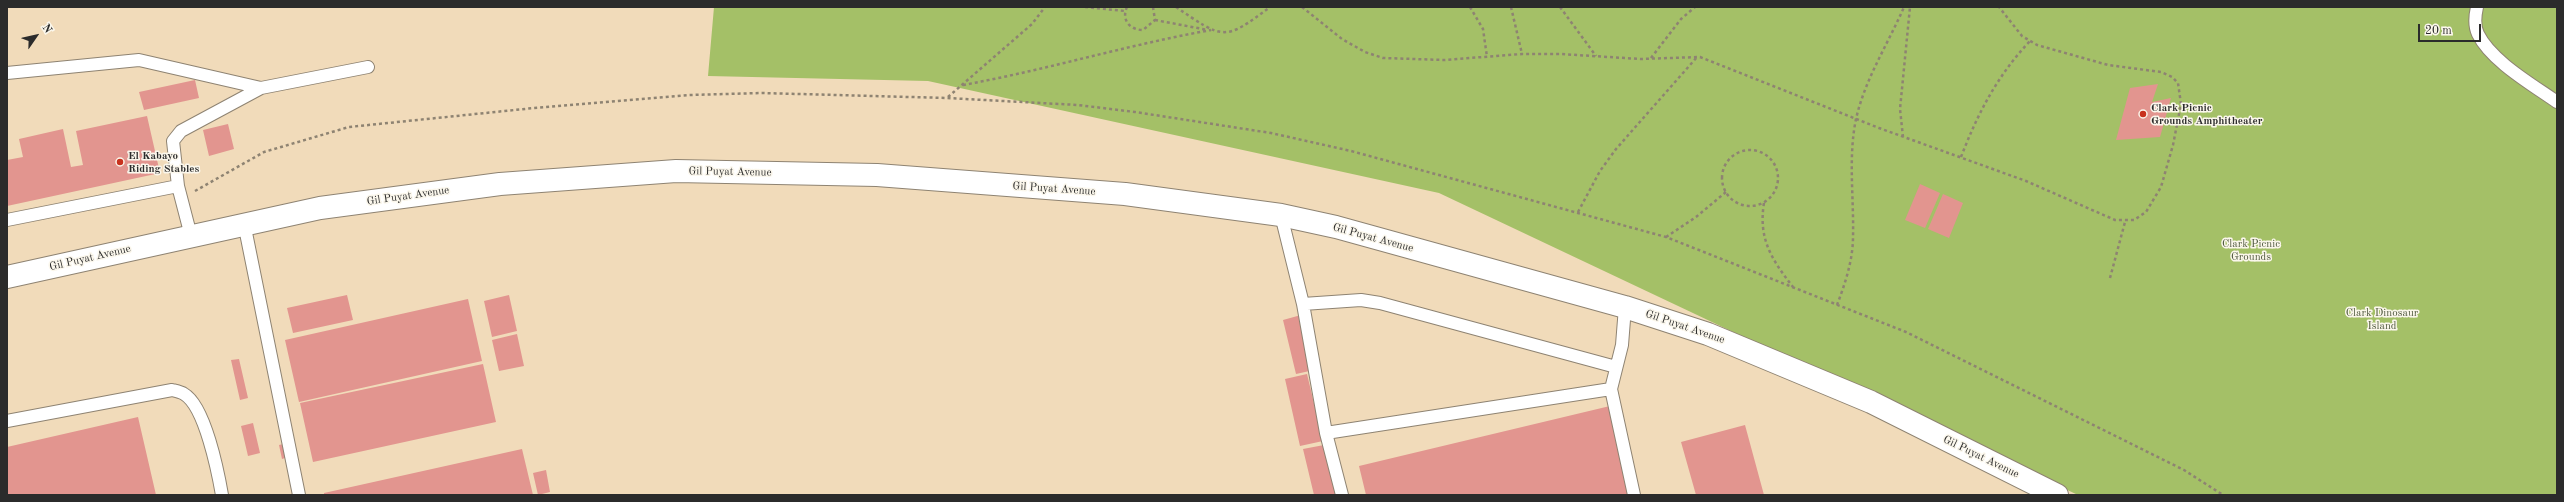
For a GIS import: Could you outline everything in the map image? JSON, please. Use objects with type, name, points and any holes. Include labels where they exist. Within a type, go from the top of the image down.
[{"type":"main road","name":"Gil Puyat Avenue","points":[[7,277],[244,223],[320,208],[500,184],[676,171],[876,175],[1124,194],[1281,215],[1343,229],[1625,307],[1708,334],[1871,402],[2057,495]]},
{"type":"lane","points":[[2477,7],[2475,18],[2478,34],[2498,58],[2557,102]]},
{"type":"lane","points":[[7,73],[139,60],[261,88]]},
{"type":"lane","points":[[191,236],[179,191],[173,141],[181,131],[261,88],[368,67]]},
{"type":"lane","points":[[7,220],[179,191]]},
{"type":"lane","points":[[1281,215],[1303,304],[1326,433],[1342,495]]},
{"type":"lane","points":[[244,223],[299,495]]},
{"type":"lane","points":[[1303,304],[1361,300],[1380,303],[1616,367]]},
{"type":"lane","points":[[1625,307],[1622,345],[1611,389],[1634,495]]},
{"type":"lane","points":[[1326,433],[1611,389]]},
{"type":"lane","points":[[7,421],[172,390],[185,394],[194,406],[213,448],[222,495]]},
{"type":"path","points":[[947,98],[964,85],[1032,24],[1045,7]]},
{"type":"path","points":[[1085,7],[1125,11]]},
{"type":"path","points":[[1127,7],[1125,11],[1128,25],[1138,30],[1148,28],[1155,20],[1153,7]]},
{"type":"path","points":[[1176,7],[1210,30]]},
{"type":"path","points":[[1155,20],[1210,30],[1222,34],[1233,32],[1245,26],[1270,7]]},
{"type":"path","points":[[1302,7],[1342,39],[1365,52],[1383,58],[1406,60],[1522,54],[1651,59],[1698,56],[1903,137],[2026,181],[2110,218],[2125,222],[2146,212],[2161,187],[2181,104],[2178,83],[2172,77],[2161,72],[2108,65],[2030,41],[2014,28],[1999,7]]},
{"type":"path","points":[[1470,7],[1483,29],[1487,57]]},
{"type":"path","points":[[1511,7],[1522,54]]},
{"type":"path","points":[[1560,7],[1596,56]]},
{"type":"path","points":[[1651,59],[1666,36],[1695,7]]},
{"type":"path","points":[[1837,305],[1844,286],[1853,238],[1851,184],[1856,119],[1874,68],[1904,7]]},
{"type":"path","points":[[1903,137],[1900,109],[1910,7]]},
{"type":"path","points":[[964,85],[1009,77],[1134,45],[1210,30]]},
{"type":"path","points":[[1961,157],[1978,113],[1998,79],[2030,41]]},
{"type":"path","points":[[1578,212],[1600,171],[1616,149],[1698,56]]},
{"type":"path","points":[[179,191],[206,187],[264,152],[350,127],[689,95],[762,93],[947,98],[1078,105],[1271,132],[1578,212],[1666,237],[1837,305],[1937,347],[2184,470],[2223,495]]},
{"type":"path","points":[[1764,203],[1750,206],[1741,205],[1726,192],[1722,177],[1724,167],[1729,159],[1737,153],[1748,149],[1758,151],[1767,155],[1774,162],[1779,178],[1777,188],[1764,203],[1761,220],[1764,239],[1777,266],[1794,288]]},
{"type":"path","points":[[1666,237],[1696,217],[1726,192]]},
{"type":"path","points":[[2110,278],[2125,222]]},
{"type":"green space","name":"Clark Picnic Grounds","points":[[714,7],[2557,7],[2557,495],[2078,495],[1439,193],[928,81],[708,76]]},
{"type":"building","points":[[195,80],[199,98],[144,110],[139,92]]},
{"type":"building","points":[[2158,84],[2152,102],[2171,98],[2160,137],[2116,140],[2130,88]]},
{"type":"building","name":"El Kabayo Riding Stables","points":[[147,116],[160,173],[7,206],[7,160],[23,157],[19,139],[63,129],[71,167],[83,165],[76,131]]},
{"type":"building","points":[[228,124],[234,149],[209,156],[203,130]]},
{"type":"building","points":[[1920,184],[1940,193],[1925,228],[1905,220]]},
{"type":"building","points":[[1943,194],[1963,203],[1949,238],[1928,229]]},
{"type":"building","points":[[347,295],[353,320],[293,333],[287,308]]},
{"type":"building","points":[[509,295],[517,331],[492,337],[484,301]]},
{"type":"building","points":[[468,299],[482,361],[299,402],[285,340]]},
{"type":"building","points":[[1301,315],[1314,370],[1296,374],[1283,320]]},
{"type":"building","points":[[517,334],[524,366],[499,371],[492,340]]},
{"type":"building","points":[[239,359],[248,398],[240,400],[231,360]]},
{"type":"building","points":[[483,364],[496,422],[313,462],[300,403]]},
{"type":"building","points":[[1307,374],[1323,441],[1300,446],[1285,379]]},
{"type":"building","points":[[1610,406],[1629,495],[1366,495],[1359,466]]},
{"type":"building","points":[[138,417],[156,495],[7,495],[7,447]]},
{"type":"building","points":[[253,423],[260,453],[248,456],[241,426]]},
{"type":"building","points":[[1745,425],[1764,495],[1696,495],[1681,442]]},
{"type":"building","points":[[288,443],[291,456],[282,459],[279,445]]},
{"type":"building","points":[[1324,445],[1336,495],[1314,495],[1303,449]]},
{"type":"building","points":[[522,449],[533,495],[324,495],[324,493]]},
{"type":"building","points":[[546,470],[550,492],[538,495],[533,473]]},
{"type":"place","name":"Clark Picnic Grounds Amphitheater","points":[[2143,114]]},
{"type":"place","name":"El Kabayo Riding Stables","points":[[120,162]]},
{"type":"park label","name":"Clark Dinosaur Island","points":[[2382,319]]}]
